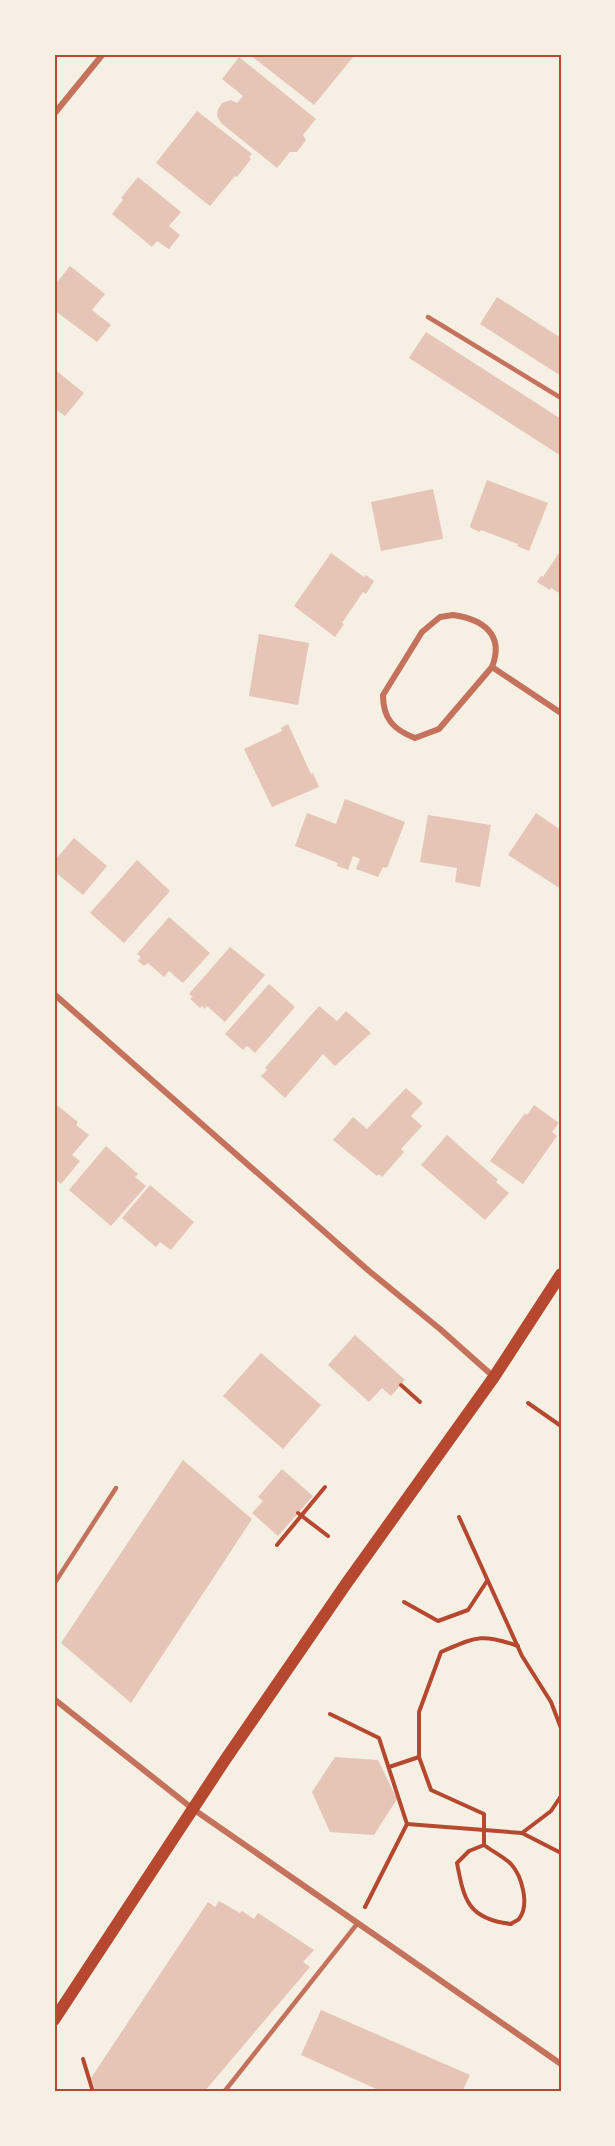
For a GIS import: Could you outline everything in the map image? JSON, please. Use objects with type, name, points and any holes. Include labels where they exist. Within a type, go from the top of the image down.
[{"type":"main road","points":[[54,2020],[193,1809],[352,1575],[494,1377],[561,1274]]},
{"type":"street","points":[[54,114],[103,54]]},
{"type":"street","points":[[465,616],[484,624],[491,634],[495,648],[496,656],[492,667],[439,729],[428,735],[416,738],[403,734],[394,728],[388,719],[383,706],[383,695],[422,632],[440,617],[465,616]]},
{"type":"street","points":[[492,667],[561,713]]},
{"type":"street","points":[[54,994],[369,1271],[494,1377]]},
{"type":"street","points":[[54,1699],[193,1809],[561,2064]]},
{"type":"lane","points":[[428,317],[561,398]]},
{"type":"lane","points":[[54,1584],[116,1488]]},
{"type":"lane","points":[[224,2092],[357,1923]]},
{"type":"path","points":[[402,1385],[420,1402]]},
{"type":"path","points":[[528,1403],[561,1426]]},
{"type":"path","points":[[277,1545],[325,1487]]},
{"type":"path","points":[[300,1515],[328,1536]]},
{"type":"path","points":[[459,1517],[518,1646],[551,1702],[561,1728]]},
{"type":"path","points":[[404,1602],[438,1621],[468,1610],[487,1581]]},
{"type":"path","points":[[484,1845],[484,1814],[430,1790],[418,1757],[418,1713],[441,1652],[470,1639],[493,1637],[518,1646]]},
{"type":"path","points":[[330,1714],[380,1738],[407,1824],[357,1923]]},
{"type":"path","points":[[389,1767],[418,1757]]},
{"type":"path","points":[[522,1833],[551,1810],[561,1796]]},
{"type":"path","points":[[407,1824],[522,1833],[561,1853]]},
{"type":"path","points":[[484,1845],[512,1865],[521,1883],[524,1896],[523,1908],[519,1919],[511,1924],[494,1922],[480,1914],[469,1903],[462,1890],[457,1863],[469,1851],[484,1845]]},
{"type":"path","points":[[83,2059],[93,2092]]},
{"type":"building","points":[[249,54],[349,54],[353,57],[314,105]]},
{"type":"building","points":[[239,57],[316,119],[303,135],[306,140],[297,152],[290,152],[277,168],[221,123],[217,116],[222,103],[231,100],[237,103],[243,96],[222,79]]},
{"type":"building","points":[[197,111],[252,154],[249,157],[251,159],[237,177],[235,176],[210,206],[156,163]]},
{"type":"building","points":[[138,177],[181,212],[169,226],[180,235],[169,249],[157,241],[152,247],[112,214],[123,200],[121,198]]},
{"type":"building","points":[[70,266],[105,294],[92,310],[111,325],[97,342],[54,310],[54,286]]},
{"type":"building","points":[[497,297],[561,338],[561,376],[480,324]]},
{"type":"building","points":[[426,332],[561,419],[561,456],[409,358]]},
{"type":"building","points":[[54,369],[84,393],[65,416],[54,408]]},
{"type":"building","points":[[487,480],[548,503],[529,551],[517,546],[518,544],[471,528]]},
{"type":"building","points":[[433,489],[442,539],[381,551],[371,502]]},
{"type":"building","points":[[561,550],[561,594],[537,582]]},
{"type":"building","points":[[331,553],[364,577],[366,575],[374,581],[366,594],[363,592],[335,637],[294,606]]},
{"type":"building","points":[[259,634],[309,643],[298,705],[249,696]]},
{"type":"building","points":[[288,724],[319,787],[272,807],[244,749],[282,731],[281,728]]},
{"type":"building","points":[[345,799],[405,822],[387,868],[383,867],[378,877],[356,869],[360,859],[353,856],[348,870],[337,866],[338,863],[295,846],[307,813],[336,824]]},
{"type":"building","points":[[536,813],[561,830],[561,889],[508,855]]},
{"type":"building","points":[[428,815],[491,825],[480,887],[455,882],[457,868],[420,862]]},
{"type":"building","points":[[74,838],[107,866],[83,895],[54,871],[54,861]]},
{"type":"building","points":[[137,860],[170,891],[124,943],[90,913]]},
{"type":"building","points":[[169,917],[210,953],[183,983],[169,971],[164,977],[148,963],[144,966],[138,961],[141,957],[137,954]]},
{"type":"building","points":[[230,947],[265,975],[225,1022],[207,1006],[205,1009],[202,1006],[200,1008],[190,999],[193,997],[189,994]]},
{"type":"building","points":[[269,984],[295,1007],[255,1053],[247,1046],[243,1050],[225,1034]]},
{"type":"building","points":[[319,1006],[337,1021],[346,1011],[371,1033],[335,1066],[323,1054],[285,1098],[261,1076],[267,1070],[265,1068]]},
{"type":"building","points":[[406,1088],[423,1103],[411,1116],[422,1126],[401,1149],[404,1152],[382,1177],[379,1174],[377,1176],[333,1140],[353,1117],[367,1129]]},
{"type":"building","points":[[54,1103],[78,1122],[76,1125],[89,1135],[72,1155],[80,1161],[61,1184],[54,1179]]},
{"type":"building","points":[[534,1105],[559,1123],[552,1132],[557,1136],[523,1184],[490,1161],[525,1113],[527,1115]]},
{"type":"building","points":[[447,1135],[498,1180],[496,1182],[509,1193],[485,1220],[421,1165]]},
{"type":"building","points":[[106,1146],[138,1174],[135,1177],[146,1186],[111,1226],[69,1190]]},
{"type":"building","points":[[150,1185],[194,1222],[171,1250],[160,1242],[156,1247],[122,1218]]},
{"type":"building","points":[[355,1335],[405,1380],[391,1396],[382,1388],[369,1402],[328,1365]]},
{"type":"building","points":[[261,1353],[321,1405],[283,1449],[223,1396]]},
{"type":"building","points":[[183,1460],[252,1519],[131,1703],[61,1643]]},
{"type":"building","points":[[282,1469],[313,1496],[278,1536],[252,1513],[263,1501],[258,1497]]},
{"type":"building","points":[[335,1757],[378,1760],[397,1799],[374,1835],[330,1832],[312,1792]]},
{"type":"building","points":[[219,1901],[254,1919],[258,1913],[314,1950],[303,1962],[310,1967],[204,2092],[96,2092],[91,2078],[208,1902],[215,1907]]},
{"type":"building","points":[[321,2010],[470,2075],[462,2092],[383,2092],[301,2055]]}]
